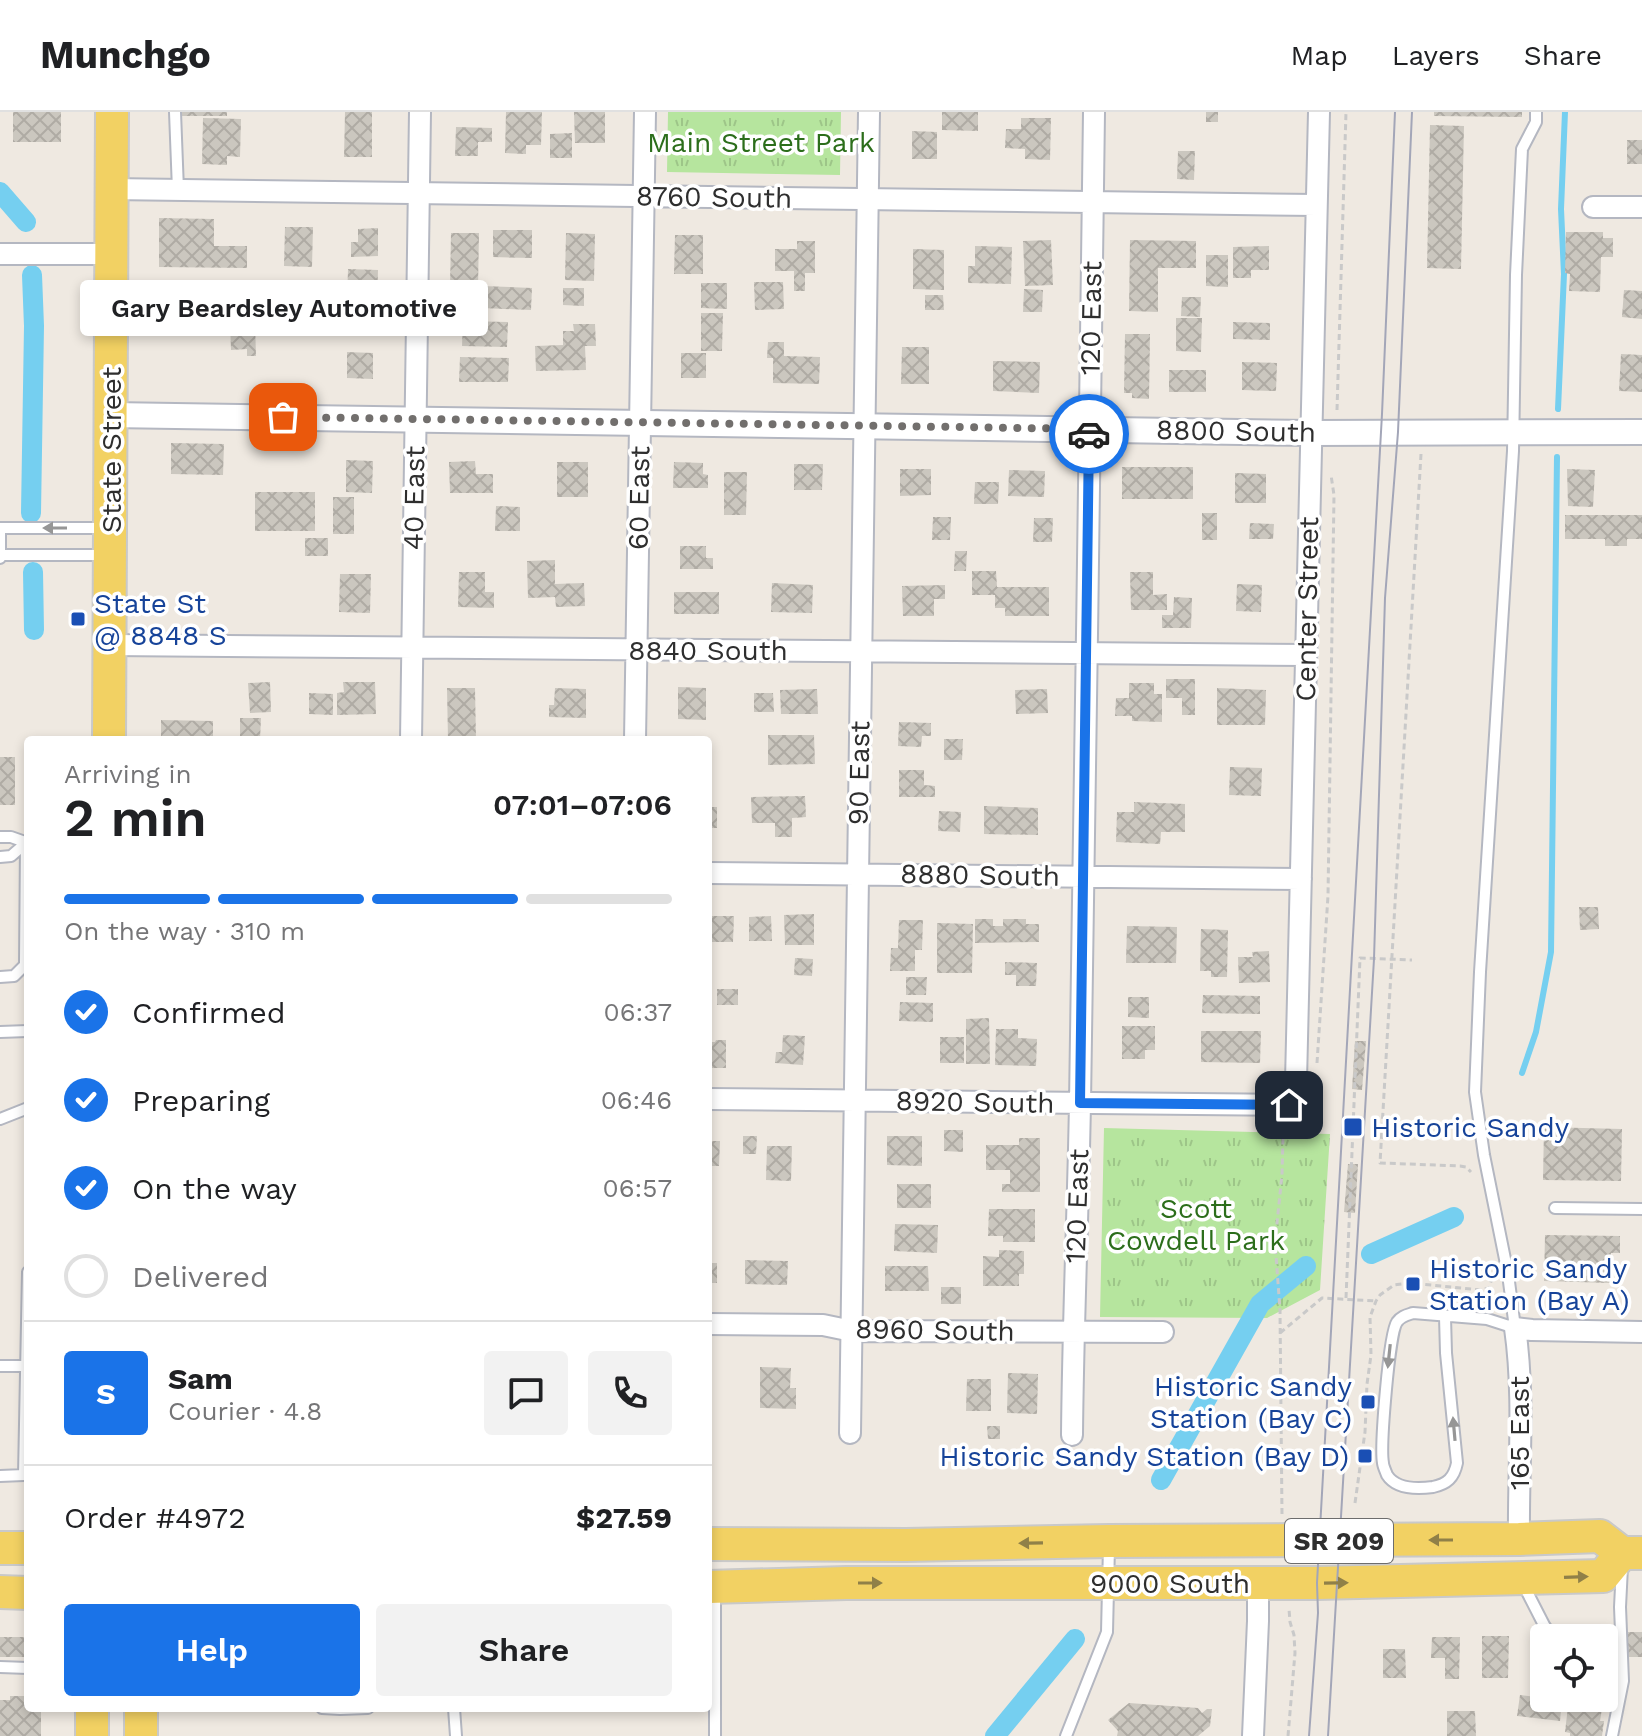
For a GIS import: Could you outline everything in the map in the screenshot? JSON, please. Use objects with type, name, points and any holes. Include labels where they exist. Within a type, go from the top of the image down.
[{"type":"main road","name":"State Street","points":[[109,736],[112,112]]},
{"type":"main road","name":"9000 South","points":[[712,1544],[906,1545],[1600,1536],[1632,1553],[1603,1576],[1258,1583],[846,1583],[712,1587]]},
{"type":"main road","points":[[1158,1541],[1239,1568],[1258,1583]]},
{"type":"main road","points":[[712,1587],[718,1574],[730,1565],[826,1564],[906,1545]]},
{"type":"main road","points":[[0,1548],[24,1548]]},
{"type":"main road","points":[[0,1592],[24,1593]]},
{"type":"main road","points":[[92,1712],[92,1736]]},
{"type":"main road","points":[[141,1712],[141,1736]]},
{"type":"street","name":"40 East","points":[[411,736],[420,112]]},
{"type":"street","name":"60 East","points":[[635,736],[645,112]]},
{"type":"street","name":"90 East","points":[[850,1433],[869,112]]},
{"type":"street","name":"120 East","points":[[1072,1435],[1080,1103],[1094,112]]},
{"type":"street","name":"Center Street","points":[[1289,1105],[1296,1081],[1319,112]]},
{"type":"street","name":"8760 South","points":[[111,189],[1316,205]]},
{"type":"street","points":[[1593,207],[1642,207]]},
{"type":"street","points":[[0,254],[111,254]]},
{"type":"street","name":"8800 South","points":[[111,415],[1311,433],[1642,432]]},
{"type":"street","name":"8840 South","points":[[110,645],[1306,655]]},
{"type":"street","name":"8880 South","points":[[712,873],[1301,879]]},
{"type":"street","name":"8920 South","points":[[712,1099],[1289,1105]]},
{"type":"street","name":"8960 South","points":[[712,1324],[823,1325],[852,1331],[1163,1332]]},
{"type":"street","points":[[1515,1328],[1642,1332]]},
{"type":"street","name":"165 East","points":[[1515,1328],[1521,1409],[1519,1539]]},
{"type":"street","points":[[1253,1736],[1258,1583]]},
{"type":"lane","points":[[175,112],[178,190]]},
{"type":"lane","points":[[1445,1317],[1457,1463],[1455,1474],[1441,1485],[1407,1487],[1391,1479],[1383,1463],[1392,1335],[1396,1322],[1413,1313],[1487,1319],[1515,1328],[1475,1092],[1514,432],[1516,275],[1522,149],[1536,122],[1536,112]]},
{"type":"lane","points":[[0,528],[110,541],[0,556],[0,528]]},
{"type":"lane","points":[[0,837],[24,842]]},
{"type":"lane","points":[[0,857],[11,856],[24,845]]},
{"type":"lane","points":[[0,977],[14,976],[24,966]]},
{"type":"lane","points":[[0,1032],[24,1031]]},
{"type":"lane","points":[[0,1119],[24,1110]]},
{"type":"lane","points":[[1555,1208],[1642,1209]]},
{"type":"lane","points":[[0,1366],[24,1366]]},
{"type":"lane","points":[[0,1476],[24,1475]]},
{"type":"lane","points":[[1066,1736],[1107,1632],[1109,1541]]},
{"type":"lane","points":[[1612,1736],[1623,1681],[1621,1649],[1632,1553]]},
{"type":"lane","points":[[1520,1579],[1543,1624]]},
{"type":"lane","points":[[712,1587],[715,1736]]},
{"type":"lane","points":[[0,1667],[24,1668]]},
{"type":"lane","points":[[454,1712],[456,1736]]},
{"type":"path","points":[[1337,432],[1346,112]]},
{"type":"path","points":[[1421,450],[1380,1163],[1460,1166],[1470,1169],[1472,1175]]},
{"type":"path","points":[[1346,1298],[1360,958],[1412,960]]},
{"type":"path","points":[[1276,1268],[1280,1310],[1282,1517]]},
{"type":"path","points":[[1355,1503],[1365,1432],[1371,1355],[1370,1317],[1376,1301],[1387,1289],[1401,1283],[1481,1290],[1489,1288],[1492,1276]]},
{"type":"path","points":[[1280,1333],[1322,1298],[1376,1301]]},
{"type":"path","points":[[1288,1736],[1295,1653],[1289,1611]]},
{"type":"green space","name":"Main Street Park","points":[[668,112],[841,112],[840,175],[667,172]]},
{"type":"green space","name":"Scott Cowdell Park","points":[[1104,1128],[1330,1134],[1320,1290],[1267,1318],[1100,1317]]},
{"type":"building","points":[[13,112],[61,112],[61,142],[13,142]]},
{"type":"building","points":[[181,112],[227,112],[227,116],[181,116]]},
{"type":"building","points":[[345,112],[372,112],[372,157],[344,157]]},
{"type":"building","points":[[506,112],[542,112],[541,145],[526,145],[526,154],[505,153]]},
{"type":"building","points":[[574,112],[605,112],[605,143],[575,143]]},
{"type":"building","points":[[942,112],[978,112],[978,131],[942,130]]},
{"type":"building","points":[[1206,112],[1218,112],[1218,122],[1206,122]]},
{"type":"building","points":[[1434,112],[1522,112],[1522,117],[1434,116]]},
{"type":"building","points":[[203,118],[241,119],[240,157],[227,156],[227,165],[202,164]]},
{"type":"building","points":[[1021,118],[1051,118],[1050,160],[1025,159],[1025,149],[1005,148],[1006,129],[1021,129]]},
{"type":"building","points":[[1430,125],[1464,126],[1461,269],[1427,268]]},
{"type":"building","points":[[456,127],[492,128],[492,142],[478,142],[478,156],[455,156]]},
{"type":"building","points":[[912,131],[937,132],[937,159],[912,159]]},
{"type":"building","points":[[572,133],[572,158],[550,158],[550,134]]},
{"type":"building","points":[[1627,140],[1642,140],[1642,164],[1627,164]]},
{"type":"building","points":[[1178,151],[1195,151],[1194,180],[1177,179]]},
{"type":"building","points":[[159,218],[214,219],[214,246],[247,246],[247,268],[159,267]]},
{"type":"building","points":[[285,227],[313,227],[312,267],[284,266]]},
{"type":"building","points":[[378,228],[378,256],[351,257],[351,242],[358,242],[358,229]]},
{"type":"building","points":[[493,230],[532,230],[532,258],[493,257]]},
{"type":"building","points":[[1566,232],[1603,232],[1603,238],[1613,238],[1613,257],[1601,257],[1600,292],[1569,291],[1570,274],[1565,273]]},
{"type":"building","points":[[451,233],[479,233],[478,288],[450,287]]},
{"type":"building","points":[[566,233],[595,234],[594,281],[565,280]]},
{"type":"building","points":[[675,235],[703,235],[703,274],[674,274]]},
{"type":"building","points":[[1051,240],[1053,285],[1025,286],[1023,241]]},
{"type":"building","points":[[1130,240],[1196,241],[1196,268],[1158,268],[1158,312],[1129,311]]},
{"type":"building","points":[[797,241],[815,241],[815,273],[805,273],[805,291],[794,291],[794,271],[775,271],[775,249],[797,249]]},
{"type":"building","points":[[975,246],[1012,247],[1011,284],[968,283],[968,266],[975,266]]},
{"type":"building","points":[[1269,246],[1269,270],[1251,270],[1251,278],[1233,278],[1233,247]]},
{"type":"building","points":[[913,249],[944,250],[944,290],[913,289]]},
{"type":"building","points":[[1206,255],[1228,255],[1228,287],[1206,286]]},
{"type":"building","points":[[348,269],[378,270],[377,304],[347,303]]},
{"type":"building","points":[[754,282],[783,282],[784,309],[755,310]]},
{"type":"building","points":[[701,283],[727,283],[727,309],[701,308]]},
{"type":"building","points":[[482,286],[532,288],[531,310],[482,308]]},
{"type":"building","points":[[563,288],[584,288],[584,306],[563,305]]},
{"type":"building","points":[[1024,289],[1043,290],[1042,312],[1023,312]]},
{"type":"building","points":[[1624,290],[1642,291],[1642,319],[1622,317]]},
{"type":"building","points":[[925,295],[943,295],[944,310],[925,310]]},
{"type":"building","points":[[1182,297],[1201,297],[1200,317],[1181,316]]},
{"type":"building","points":[[701,313],[723,313],[722,351],[701,351]]},
{"type":"building","points":[[1176,318],[1202,318],[1201,352],[1176,351]]},
{"type":"building","points":[[463,321],[508,322],[507,347],[462,346]]},
{"type":"building","points":[[230,322],[255,322],[256,356],[247,356],[247,349],[231,350]]},
{"type":"building","points":[[1233,322],[1270,323],[1270,340],[1233,339]]},
{"type":"building","points":[[573,324],[595,324],[596,346],[585,346],[586,370],[536,371],[535,346],[563,345],[563,331],[574,331]]},
{"type":"building","points":[[1125,334],[1150,334],[1149,399],[1132,398],[1132,393],[1124,393]]},
{"type":"building","points":[[768,342],[784,342],[784,356],[820,357],[819,384],[773,383],[773,358],[767,358]]},
{"type":"building","points":[[902,347],[929,347],[929,384],[901,384]]},
{"type":"building","points":[[347,352],[373,353],[373,379],[347,378]]},
{"type":"building","points":[[681,353],[706,353],[706,378],[681,378]]},
{"type":"building","points":[[1621,354],[1642,355],[1642,392],[1619,391]]},
{"type":"building","points":[[460,357],[509,358],[508,382],[459,382]]},
{"type":"building","points":[[993,361],[1040,362],[1039,393],[993,391]]},
{"type":"building","points":[[1242,362],[1277,363],[1276,391],[1242,390]]},
{"type":"building","points":[[1169,370],[1206,370],[1206,392],[1169,392]]},
{"type":"building","points":[[171,443],[224,444],[223,475],[171,474]]},
{"type":"building","points":[[346,460],[373,461],[372,493],[346,492]]},
{"type":"building","points":[[475,461],[476,474],[493,474],[493,493],[450,493],[449,462]]},
{"type":"building","points":[[557,462],[588,462],[588,497],[557,497]]},
{"type":"building","points":[[674,462],[703,463],[703,474],[708,475],[708,488],[673,488]]},
{"type":"building","points":[[794,464],[823,464],[822,490],[794,490]]},
{"type":"building","points":[[1122,467],[1193,467],[1193,499],[1122,499]]},
{"type":"building","points":[[900,469],[931,469],[931,495],[900,496]]},
{"type":"building","points":[[1567,469],[1595,470],[1593,507],[1568,506]]},
{"type":"building","points":[[1009,470],[1045,471],[1044,497],[1008,496]]},
{"type":"building","points":[[724,472],[747,472],[746,515],[724,515]]},
{"type":"building","points":[[1235,473],[1266,474],[1266,503],[1235,503]]},
{"type":"building","points":[[975,482],[999,482],[998,504],[974,504]]},
{"type":"building","points":[[255,492],[315,492],[315,531],[255,531]]},
{"type":"building","points":[[333,497],[354,497],[354,534],[333,534]]},
{"type":"building","points":[[496,506],[520,507],[520,531],[495,531]]},
{"type":"building","points":[[1202,513],[1217,513],[1217,540],[1202,540]]},
{"type":"building","points":[[1565,515],[1642,515],[1642,539],[1627,539],[1627,546],[1605,546],[1605,539],[1565,539]]},
{"type":"building","points":[[933,517],[951,517],[950,540],[932,540]]},
{"type":"building","points":[[1034,518],[1053,518],[1052,542],[1033,542]]},
{"type":"building","points":[[1250,523],[1274,524],[1273,539],[1249,539]]},
{"type":"building","points":[[305,538],[328,538],[328,556],[305,556]]},
{"type":"building","points":[[680,546],[706,546],[706,558],[713,558],[713,569],[680,569]]},
{"type":"building","points":[[955,551],[967,551],[966,571],[954,571]]},
{"type":"building","points":[[555,560],[555,584],[584,583],[585,606],[556,607],[555,597],[528,598],[527,561]]},
{"type":"building","points":[[972,571],[996,571],[997,587],[1049,587],[1049,616],[1005,616],[1005,608],[995,608],[995,595],[972,595]]},
{"type":"building","points":[[459,572],[485,572],[485,592],[494,592],[494,608],[458,607]]},
{"type":"building","points":[[1130,572],[1153,572],[1153,595],[1167,594],[1167,610],[1131,610]]},
{"type":"building","points":[[340,574],[371,574],[370,613],[339,612]]},
{"type":"building","points":[[772,583],[813,585],[812,613],[771,612]]},
{"type":"building","points":[[1237,584],[1262,585],[1261,612],[1236,611]]},
{"type":"building","points":[[945,585],[945,599],[934,599],[934,616],[903,616],[902,586]]},
{"type":"building","points":[[674,592],[719,592],[719,614],[674,614]]},
{"type":"building","points":[[1174,597],[1192,598],[1191,628],[1162,628],[1162,615],[1173,615]]},
{"type":"building","points":[[1166,679],[1195,679],[1195,715],[1182,715],[1182,698],[1166,698]]},
{"type":"building","points":[[270,682],[271,712],[250,713],[248,683]]},
{"type":"building","points":[[343,682],[375,682],[376,714],[337,715],[337,693],[344,692]]},
{"type":"building","points":[[1129,683],[1154,683],[1154,694],[1162,694],[1162,722],[1132,721],[1132,716],[1115,716],[1116,698],[1129,698]]},
{"type":"building","points":[[678,687],[706,688],[706,720],[678,719]]},
{"type":"building","points":[[447,688],[475,688],[476,736],[448,736]]},
{"type":"building","points":[[555,688],[586,689],[586,718],[549,717],[549,705],[554,705]]},
{"type":"building","points":[[1217,688],[1266,690],[1265,725],[1217,725]]},
{"type":"building","points":[[817,689],[818,714],[781,714],[780,690]]},
{"type":"building","points":[[1047,689],[1048,713],[1016,714],[1015,690]]},
{"type":"building","points":[[309,693],[333,694],[333,715],[309,714]]},
{"type":"building","points":[[754,693],[773,693],[774,712],[754,712]]},
{"type":"building","points":[[240,718],[261,718],[260,736],[240,736]]},
{"type":"building","points":[[161,720],[213,721],[213,736],[161,736]]},
{"type":"building","points":[[899,722],[931,723],[931,736],[922,736],[921,747],[898,746]]},
{"type":"building","points":[[768,735],[814,735],[815,764],[768,765]]},
{"type":"building","points":[[944,739],[963,739],[962,760],[944,760]]},
{"type":"building","points":[[0,757],[15,757],[15,805],[0,805]]},
{"type":"building","points":[[1230,767],[1262,768],[1261,796],[1229,795]]},
{"type":"building","points":[[899,770],[924,770],[924,785],[935,786],[935,797],[899,797]]},
{"type":"building","points":[[805,796],[806,817],[792,818],[792,837],[775,837],[775,823],[752,823],[751,797]]},
{"type":"building","points":[[1134,802],[1185,804],[1185,832],[1161,832],[1160,844],[1116,842],[1117,812],[1134,812]]},
{"type":"building","points":[[984,806],[1038,808],[1038,835],[984,834]]},
{"type":"building","points":[[712,807],[717,807],[717,828],[712,828]]},
{"type":"building","points":[[939,811],[961,812],[960,832],[938,831]]},
{"type":"building","points":[[1579,907],[1598,907],[1599,929],[1580,930]]},
{"type":"building","points":[[814,914],[814,945],[785,945],[784,915]]},
{"type":"building","points":[[712,916],[734,916],[733,942],[712,942]]},
{"type":"building","points":[[771,916],[772,941],[749,941],[749,917]]},
{"type":"building","points":[[975,919],[993,919],[993,926],[1003,926],[1003,919],[1026,919],[1026,924],[1039,924],[1039,942],[975,943]]},
{"type":"building","points":[[899,920],[923,920],[922,950],[915,950],[915,971],[890,971],[891,948],[898,948]]},
{"type":"building","points":[[937,923],[973,924],[972,973],[937,973]]},
{"type":"building","points":[[1127,926],[1177,927],[1176,963],[1126,963]]},
{"type":"building","points":[[1201,929],[1228,930],[1227,977],[1211,977],[1211,971],[1200,971]]},
{"type":"building","points":[[1269,951],[1270,982],[1239,983],[1238,957],[1253,957],[1252,952]]},
{"type":"building","points":[[795,958],[813,959],[812,976],[794,975]]},
{"type":"building","points":[[1005,962],[1037,963],[1036,986],[1016,986],[1016,975],[1005,975]]},
{"type":"building","points":[[906,977],[927,977],[926,995],[906,995]]},
{"type":"building","points":[[717,989],[738,989],[738,1005],[717,1005]]},
{"type":"building","points":[[1203,995],[1260,996],[1260,1014],[1202,1013]]},
{"type":"building","points":[[1128,997],[1149,997],[1149,1018],[1128,1017]]},
{"type":"building","points":[[900,1002],[933,1003],[933,1022],[899,1021]]},
{"type":"building","points":[[989,1018],[990,1064],[966,1064],[966,1019]]},
{"type":"building","points":[[1122,1026],[1155,1026],[1155,1050],[1145,1050],[1145,1059],[1122,1059]]},
{"type":"building","points":[[996,1029],[1018,1029],[1018,1038],[1037,1039],[1036,1066],[995,1065]]},
{"type":"building","points":[[1201,1031],[1261,1031],[1260,1063],[1201,1062]]},
{"type":"building","points":[[783,1035],[805,1036],[803,1065],[775,1063],[776,1052],[782,1052]]},
{"type":"building","points":[[940,1037],[964,1037],[964,1063],[940,1063]]},
{"type":"building","points":[[726,1040],[726,1068],[712,1068],[712,1042]]},
{"type":"building","points":[[1355,1041],[1366,1041],[1362,1090],[1352,1089]]},
{"type":"building","points":[[1544,1127],[1622,1129],[1621,1181],[1543,1180]]},
{"type":"building","points":[[944,1130],[963,1130],[963,1152],[944,1151]]},
{"type":"building","points":[[743,1136],[757,1136],[756,1154],[743,1154]]},
{"type":"building","points":[[887,1136],[922,1136],[922,1166],[887,1165]]},
{"type":"building","points":[[1019,1138],[1040,1138],[1040,1192],[1002,1192],[1002,1184],[1010,1184],[1010,1170],[986,1170],[986,1145],[1019,1145]]},
{"type":"building","points":[[712,1141],[720,1141],[719,1166],[712,1166]]},
{"type":"building","points":[[767,1146],[792,1146],[791,1181],[766,1180]]},
{"type":"building","points":[[1348,1164],[1358,1164],[1355,1213],[1344,1212]]},
{"type":"building","points":[[897,1184],[931,1184],[931,1208],[897,1208]]},
{"type":"building","points":[[989,1209],[1035,1209],[1035,1242],[1003,1242],[1003,1236],[988,1236]]},
{"type":"building","points":[[895,1224],[938,1225],[937,1253],[894,1251]]},
{"type":"building","points":[[1545,1235],[1620,1236],[1620,1253],[1611,1253],[1610,1283],[1544,1281]]},
{"type":"building","points":[[999,1250],[1024,1251],[1024,1274],[1019,1274],[1019,1286],[983,1286],[983,1256],[999,1257]]},
{"type":"building","points":[[745,1260],[788,1261],[787,1285],[745,1284]]},
{"type":"building","points":[[712,1263],[717,1263],[717,1283],[712,1283]]},
{"type":"building","points":[[885,1266],[928,1266],[929,1291],[885,1291]]},
{"type":"building","points":[[941,1287],[961,1287],[961,1304],[941,1304]]},
{"type":"building","points":[[760,1367],[791,1368],[790,1388],[796,1388],[796,1409],[760,1408]]},
{"type":"building","points":[[1008,1373],[1038,1374],[1037,1414],[1007,1413]]},
{"type":"building","points":[[967,1379],[991,1379],[991,1411],[966,1411]]},
{"type":"building","points":[[987,1426],[1000,1426],[1000,1439],[988,1439]]},
{"type":"building","points":[[1628,1632],[1642,1632],[1642,1657],[1627,1657]]},
{"type":"building","points":[[1482,1636],[1509,1636],[1508,1678],[1482,1678]]},
{"type":"building","points":[[0,1637],[24,1637],[24,1657],[0,1657]]},
{"type":"building","points":[[1432,1637],[1460,1637],[1459,1679],[1445,1679],[1445,1658],[1431,1658]]},
{"type":"building","points":[[1383,1649],[1405,1649],[1406,1678],[1383,1678]]},
{"type":"building","points":[[1520,1695],[1530,1696],[1530,1712],[1561,1712],[1560,1721],[1517,1716]]},
{"type":"building","points":[[10,1696],[24,1696],[24,1712],[41,1712],[41,1736],[0,1736],[0,1700],[10,1700]]},
{"type":"building","points":[[1129,1703],[1198,1708],[1202,1713],[1212,1709],[1210,1726],[1198,1736],[1117,1736],[1118,1731],[1108,1720]]},
{"type":"building","points":[[1447,1711],[1475,1711],[1476,1736],[1447,1736]]},
{"type":"building","points":[[1567,1712],[1601,1712],[1602,1736],[1570,1736],[1565,1732]]},
{"type":"waterway","points":[[1558,409],[1564,274],[1561,209],[1565,112]]},
{"type":"waterway","points":[[0,192],[26,222]]},
{"type":"waterway","points":[[31,513],[32,275]]},
{"type":"waterway","points":[[1522,1073],[1536,1032],[1551,952],[1557,457]]},
{"type":"waterway","points":[[33,572],[34,630]]},
{"type":"waterway","points":[[1371,1254],[1454,1217]]},
{"type":"waterway","points":[[1161,1480],[1260,1304],[1306,1266]]},
{"type":"waterway","points":[[995,1736],[1075,1639]]},
{"type":"tram line","points":[[1309,1736],[1382,414],[1395,112]]},
{"type":"tram line","points":[[1328,1736],[1374,959],[1385,598],[1398,432],[1412,112]]},
{"type":"way so far","points":[[283,417],[1089,429],[1089,434]]},
{"type":"place","name":"Gary Beardsley Automotive","points":[[283,417]]},
{"type":"place","name":"State St @ 8848 S","points":[[78,619]]},
{"type":"place","name":"Historic Sandy","points":[[1353,1127]]},
{"type":"place","name":"Historic Sandy Station (Bay A)","points":[[1413,1284]]},
{"type":"place","name":"Historic Sandy Station (Bay C)","points":[[1368,1402]]},
{"type":"place","name":"Historic Sandy Station (Bay D)","points":[[1365,1456]]},
{"type":"route","points":[[1089,434],[1080,1103],[1289,1105]]}]
